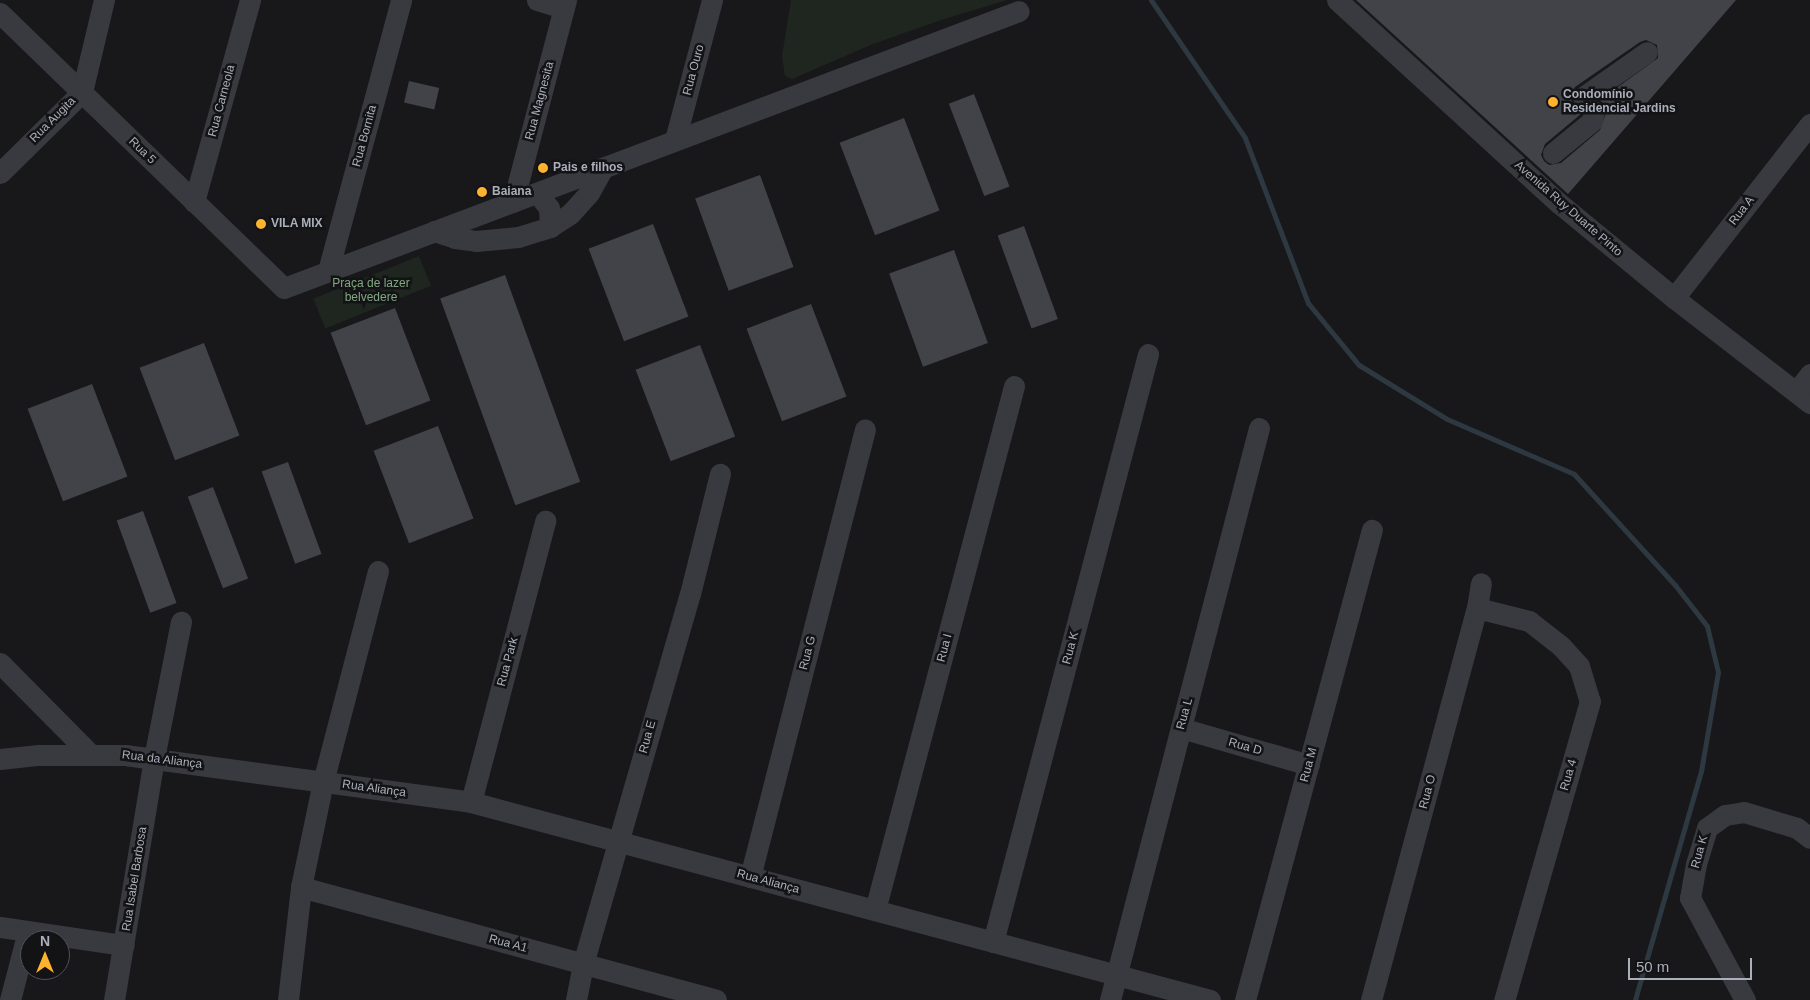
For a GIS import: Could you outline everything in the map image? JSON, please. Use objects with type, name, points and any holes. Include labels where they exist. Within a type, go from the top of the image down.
[{"type":"street","name":"Rua Augita","points":[[0,173],[82,92],[104,0]]},
{"type":"street","name":"Rua Carneola","points":[[194,202],[250,0]]},
{"type":"street","name":"Rua Bornita","points":[[328,271],[401,0]]},
{"type":"street","points":[[537,0],[565,4]]},
{"type":"street","name":"Rua Ouro","points":[[675,140],[712,0]]},
{"type":"street","name":"Avenida Ruy Duarte Pinto","points":[[1337,0],[1560,204],[1674,298],[1803,397]]},
{"type":"street","name":"Rua Magnesita","points":[[508,204],[565,4]]},
{"type":"street","points":[[328,271],[1019,11]]},
{"type":"street","name":"Rua 5","points":[[0,13],[284,288],[328,271]]},
{"type":"street","points":[[1553,154],[1592,122],[1589,104],[1647,52]]},
{"type":"street","name":"Rua A","points":[[1674,298],[1810,124]]},
{"type":"street","points":[[434,232],[476,241],[518,238],[550,227],[570,214],[589,193],[603,168]]},
{"type":"street","points":[[537,193],[548,208],[550,227]]},
{"type":"street","points":[[508,204],[507,221],[518,238]]},
{"type":"street","name":"Rua K","points":[[993,942],[1148,354]]},
{"type":"street","points":[[1803,397],[1810,374]]},
{"type":"street","name":"Rua I","points":[[875,910],[1014,386]]},
{"type":"street","name":"Rua L","points":[[1110,1000],[1259,428]]},
{"type":"street","name":"Rua G","points":[[750,877],[865,430]]},
{"type":"street","name":"Rua E","points":[[576,1000],[583,964],[690,594],[720,474]]},
{"type":"street","name":"Rua Park","points":[[471,802],[545,521]]},
{"type":"street","name":"Rua M","points":[[1245,1000],[1372,530]]},
{"type":"street","points":[[288,1000],[301,887],[323,782],[378,572]]},
{"type":"street","name":"Rua O","points":[[1371,1000],[1477,608],[1481,583]]},
{"type":"street","name":"Rua 4","points":[[1477,608],[1528,621],[1561,646],[1579,666],[1590,701],[1504,1000]]},
{"type":"street","name":"Rua Isabel Barbosa","points":[[114,1000],[154,758],[181,622]]},
{"type":"street","points":[[1,665],[91,755]]},
{"type":"street","name":"Rua D","points":[[1181,728],[1309,765]]},
{"type":"street","name":"Rua da Aliança","points":[[0,759],[38,755],[125,755],[323,782]]},
{"type":"street","name":"Rua Aliança","points":[[323,782],[471,802],[1210,1000]]},
{"type":"street","name":"Rua K","points":[[1745,1000],[1690,898],[1696,864],[1707,828],[1725,816],[1744,812],[1806,827]]},
{"type":"street","name":"Rua A1","points":[[301,887],[716,1000]]},
{"type":"street","points":[[0,927],[21,930]]},
{"type":"street","points":[[70,937],[124,945]]},
{"type":"street","points":[[10,1000],[20,962]]},
{"type":"green space","points":[[791,0],[1007,0],[941,20],[873,44],[792,79],[785,76],[782,56]]},
{"type":"green space","name":"Praça de lazer belvedere","points":[[419,256],[431,286],[325,328],[313,299]]},
{"type":"building","name":"Condomínio Residencial Jardins","points":[[1356,0],[1736,0],[1568,194]],"holes":[[[1646,40],[1657,45],[1658,58],[1600,100],[1606,107],[1606,113],[1600,130],[1561,163],[1549,165],[1544,161],[1541,155],[1545,144],[1581,114],[1582,109],[1573,105],[1571,99],[1575,87],[1640,42]]]},
{"type":"building","points":[[409,81],[439,88],[434,109],[404,102]]},
{"type":"building","points":[[974,94],[1009,186],[984,196],[949,104]]},
{"type":"building","points":[[904,118],[939,210],[875,235],[840,143]]},
{"type":"building","points":[[760,175],[794,267],[729,291],[695,199]]},
{"type":"building","points":[[653,224],[688,316],[624,341],[589,249]]},
{"type":"building","points":[[1024,226],[1058,319],[1032,329],[998,236]]},
{"type":"building","points":[[954,250],[988,343],[923,367],[889,274]]},
{"type":"building","points":[[505,275],[580,482],[515,505],[440,299]]},
{"type":"building","points":[[811,304],[846,396],[782,421],[747,329]]},
{"type":"building","points":[[395,308],[430,400],[366,425],[331,333]]},
{"type":"building","points":[[204,343],[239,435],[175,460],[140,368]]},
{"type":"building","points":[[700,345],[735,436],[671,461],[636,370]]},
{"type":"building","points":[[92,384],[127,476],[63,501],[28,409]]},
{"type":"building","points":[[438,426],[473,518],[409,543],[374,451]]},
{"type":"building","points":[[288,462],[322,554],[295,564],[262,472]]},
{"type":"building","points":[[213,487],[248,578],[223,588],[188,497]]},
{"type":"building","points":[[143,511],[177,603],[150,613],[117,521]]},
{"type":"waterway","points":[[1151,0],[1245,138],[1308,303],[1359,365],[1447,419],[1574,474],[1675,585],[1707,626],[1718,672],[1701,771],[1635,1000]]},
{"type":"place","name":"Condomínio Residencial Jardins","points":[[1553,102]]},
{"type":"place","name":"Pais e filhos","points":[[543,168]]},
{"type":"place","name":"Baiana","points":[[482,192]]},
{"type":"place","name":"VILA MIX","points":[[261,224]]}]
